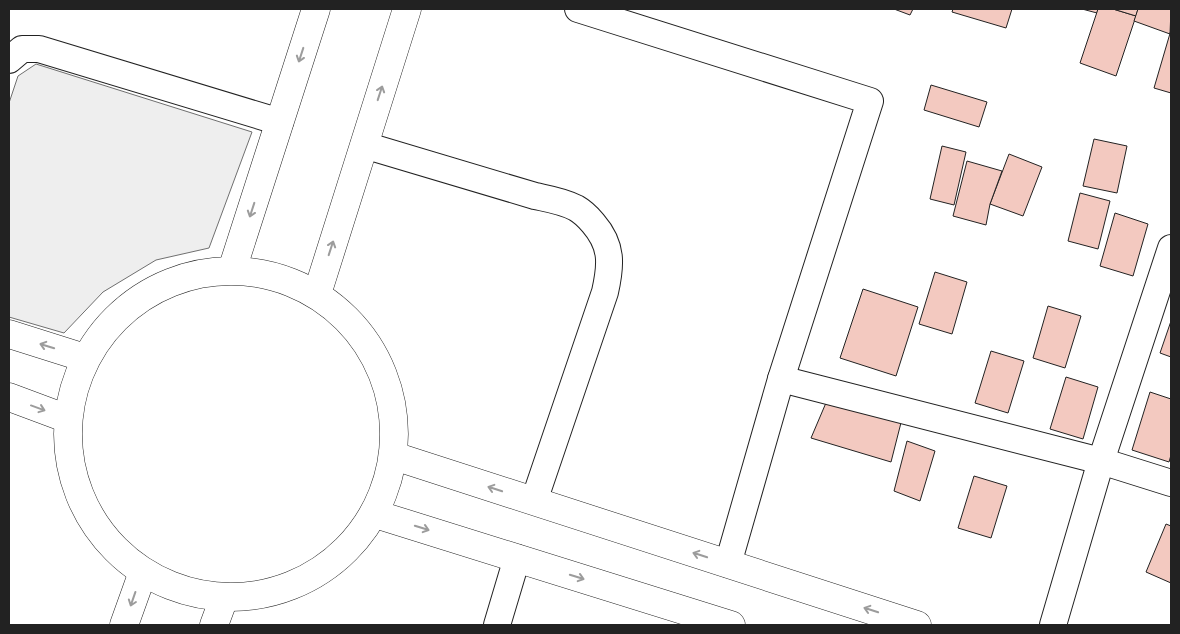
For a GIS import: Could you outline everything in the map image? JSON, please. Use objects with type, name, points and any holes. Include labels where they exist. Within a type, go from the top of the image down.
[{"type":"street","points":[[232,270],[316,9]]},
{"type":"street","points":[[317,294],[407,9]]},
{"type":"street","points":[[578,9],[623,16],[870,101],[781,379],[728,564]]},
{"type":"street","points":[[9,60],[22,49],[39,49],[280,122]]},
{"type":"street","points":[[364,145],[575,207],[585,214],[602,234],[610,259],[605,292],[534,502]]},
{"type":"street","points":[[1053,625],[1101,461],[1171,248]]},
{"type":"street","points":[[232,270],[276,276],[317,294],[353,324],[379,364],[393,409],[394,456],[387,486],[375,514],[348,550],[312,578],[270,594],[224,598],[182,590],[143,572],[109,543],[84,506],[70,464],[68,419],[74,388],[86,358],[111,322],[146,294],[188,276],[232,270]]},
{"type":"street","points":[[9,334],[86,358]]},
{"type":"street","points":[[781,379],[1101,461],[1171,483]]},
{"type":"street","points":[[9,397],[68,419]]},
{"type":"street","points":[[394,456],[918,625]]},
{"type":"street","points":[[375,514],[729,625]]},
{"type":"street","points":[[497,625],[517,558]]},
{"type":"street","points":[[124,625],[143,572]]},
{"type":"street","points":[[214,625],[224,598]]},
{"type":"shaded area","points":[[36,64],[252,132],[209,248],[156,260],[103,292],[64,333],[9,317],[9,103],[18,76]]},
{"type":"building","points":[[894,9],[913,9],[910,15]]},
{"type":"building","points":[[953,9],[1012,9],[1006,28],[952,12]]},
{"type":"building","points":[[1082,9],[1098,9],[1097,13]]},
{"type":"building","points":[[1098,9],[1113,9],[1136,16],[1116,76],[1080,63]]},
{"type":"building","points":[[1113,9],[1138,9],[1136,16]]},
{"type":"building","points":[[1138,9],[1171,9],[1170,34],[1134,21]]},
{"type":"building","points":[[1171,30],[1171,93],[1154,88]]},
{"type":"building","points":[[931,85],[987,102],[979,127],[924,110]]},
{"type":"building","points":[[1094,139],[1127,146],[1117,193],[1083,186]]},
{"type":"building","points":[[942,146],[966,152],[954,205],[930,199]]},
{"type":"building","points":[[1009,154],[1042,167],[1023,216],[990,204]]},
{"type":"building","points":[[967,161],[1002,171],[990,204],[986,225],[953,216]]},
{"type":"building","points":[[1080,193],[1110,201],[1098,249],[1068,241]]},
{"type":"building","points":[[1115,213],[1148,224],[1133,276],[1100,266]]},
{"type":"building","points":[[935,272],[967,282],[952,334],[919,324]]},
{"type":"building","points":[[863,289],[918,307],[896,376],[840,358]]},
{"type":"building","points":[[1048,306],[1081,316],[1065,368],[1033,358]]},
{"type":"building","points":[[1171,321],[1171,357],[1160,353]]},
{"type":"building","points":[[991,351],[1024,361],[1008,413],[975,403]]},
{"type":"building","points":[[1066,377],[1098,387],[1083,439],[1050,429]]},
{"type":"building","points":[[834,384],[905,407],[891,462],[811,438]]},
{"type":"building","points":[[1150,392],[1171,399],[1171,455],[1169,462],[1132,450]]},
{"type":"building","points":[[907,441],[935,451],[920,501],[894,491]]},
{"type":"building","points":[[974,476],[1007,486],[991,538],[958,528]]},
{"type":"building","points":[[1166,524],[1171,526],[1171,583],[1146,572]]}]
